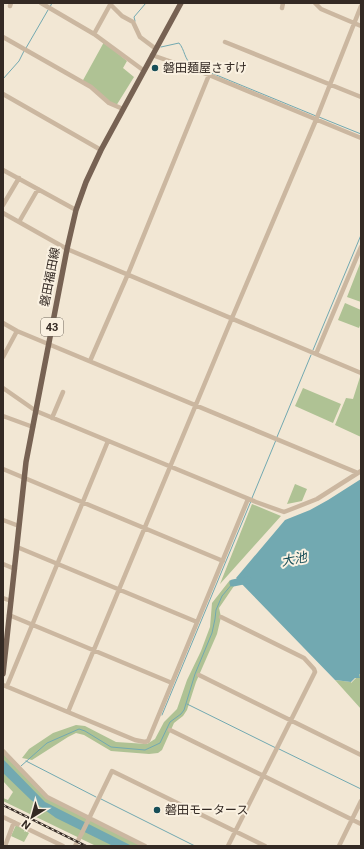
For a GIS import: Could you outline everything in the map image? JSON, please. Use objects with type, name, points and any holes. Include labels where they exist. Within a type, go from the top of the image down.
[{"type":"main road","name":"磐田福田線","points":[[3,674],[5,634],[10,615],[24,478],[48,344],[76,210],[100,150],[181,3]]},
{"type":"street","points":[[41,3],[94,34],[143,70]]},
{"type":"street","points":[[314,3],[321,9],[361,26]]},
{"type":"street","points":[[94,34],[111,4],[122,16],[133,22],[140,37],[156,49]]},
{"type":"street","points":[[68,712],[118,589],[316,120],[361,6]]},
{"type":"street","points":[[3,37],[91,87],[109,103],[123,109]]},
{"type":"street","points":[[225,42],[361,97]]},
{"type":"street","points":[[152,55],[209,75],[361,138]]},
{"type":"street","points":[[90,361],[128,274],[209,75]]},
{"type":"street","points":[[3,94],[100,150]]},
{"type":"street","points":[[3,170],[76,210]]},
{"type":"street","points":[[3,205],[18,178]]},
{"type":"street","points":[[19,222],[38,189]]},
{"type":"street","points":[[3,213],[67,249],[361,372]]},
{"type":"street","points":[[316,354],[361,247]]},
{"type":"street","points":[[3,323],[17,331],[48,344],[360,472]]},
{"type":"street","points":[[3,357],[17,331]]},
{"type":"street","points":[[3,388],[36,411],[248,499],[284,512],[317,499],[360,472]]},
{"type":"street","points":[[52,418],[63,392]]},
{"type":"street","points":[[3,416],[33,427]]},
{"type":"street","points":[[108,441],[33,625],[5,685],[135,740],[145,742],[150,738],[248,499]]},
{"type":"street","points":[[3,469],[223,561]]},
{"type":"street","points":[[3,520],[19,526]]},
{"type":"street","points":[[17,547],[198,622]]},
{"type":"street","points":[[3,564],[14,569]]},
{"type":"street","points":[[3,598],[11,601]]},
{"type":"street","points":[[10,615],[172,683]]},
{"type":"street","points":[[221,617],[304,658],[315,672],[228,846]]},
{"type":"street","points":[[199,675],[361,755]]},
{"type":"street","points":[[170,730],[361,824]]},
{"type":"street","points":[[3,751],[47,797],[145,846]]},
{"type":"street","points":[[75,846],[82,835],[112,771],[265,846]]},
{"type":"street","points":[[339,846],[361,801]]},
{"type":"street","points":[[3,817],[63,846]]},
{"type":"street","points":[[4,846],[14,822]]},
{"type":"green space","points":[[104,42],[127,61],[123,68],[134,77],[116,106],[82,82]]},
{"type":"green space","points":[[361,261],[361,302],[347,297]]},
{"type":"green space","points":[[345,303],[361,310],[361,323],[359,328],[338,320]]},
{"type":"green space","points":[[360,377],[361,437],[335,425],[346,398],[353,399]]},
{"type":"green space","points":[[303,388],[341,404],[333,423],[295,406]]},
{"type":"green space","points":[[295,484],[307,489],[302,501],[287,504]]},
{"type":"green space","points":[[252,504],[281,516],[220,584]]},
{"type":"green space","points":[[230,580],[234,586],[219,608],[221,617],[217,634],[196,682],[187,710],[183,716],[174,723],[162,750],[158,753],[149,754],[111,751],[84,735],[76,733],[32,760],[22,758],[29,749],[53,733],[76,725],[85,726],[116,742],[147,744],[155,739],[164,722],[177,709],[187,680],[201,651],[210,627],[212,603]]},
{"type":"green space","points":[[361,673],[361,709],[335,680],[351,683]]},
{"type":"green space","points":[[3,751],[48,798],[145,846],[96,846],[3,801],[3,798],[8,800],[13,792],[3,781]]},
{"type":"green space","points":[[16,825],[29,833],[24,842],[11,836]]},
{"type":"water","points":[[361,479],[361,673],[359,675],[360,678],[355,678],[351,682],[335,680],[236,578],[285,520],[310,510]]},
{"type":"water","points":[[3,759],[45,802],[132,846],[113,846],[56,818],[31,800],[3,773]]},
{"type":"waterway","points":[[50,7],[52,3]]},
{"type":"waterway","points":[[135,21],[134,17],[146,3]]},
{"type":"waterway","points":[[26,48],[48,10]]},
{"type":"waterway","points":[[161,47],[179,43],[187,60],[192,65],[316,116]]},
{"type":"waterway","points":[[3,79],[19,61],[24,51]]},
{"type":"waterway","points":[[319,117],[361,134]]},
{"type":"waterway","points":[[313,350],[361,235]]},
{"type":"waterway","points":[[277,437],[311,355]]},
{"type":"waterway","points":[[252,498],[276,440]]},
{"type":"waterway","points":[[162,715],[251,501]]},
{"type":"waterway","name":"大池","points":[[233,583],[248,580]]},
{"type":"waterway","points":[[21,766],[47,743],[79,729],[111,747],[145,750],[160,743],[170,722],[184,710],[195,674],[212,633],[216,610],[222,596],[233,583]]},
{"type":"waterway","points":[[187,704],[276,748]]},
{"type":"waterway","points":[[279,749],[361,789]]},
{"type":"waterway","points":[[26,761],[96,797]]},
{"type":"waterway","points":[[101,799],[195,846]]},
{"type":"railway","points":[[3,805],[86,846]]},
{"type":"place","name":"磐田麺屋さすけ","points":[[155,68]]},
{"type":"place","name":"磐田モータース","points":[[157,810]]}]
